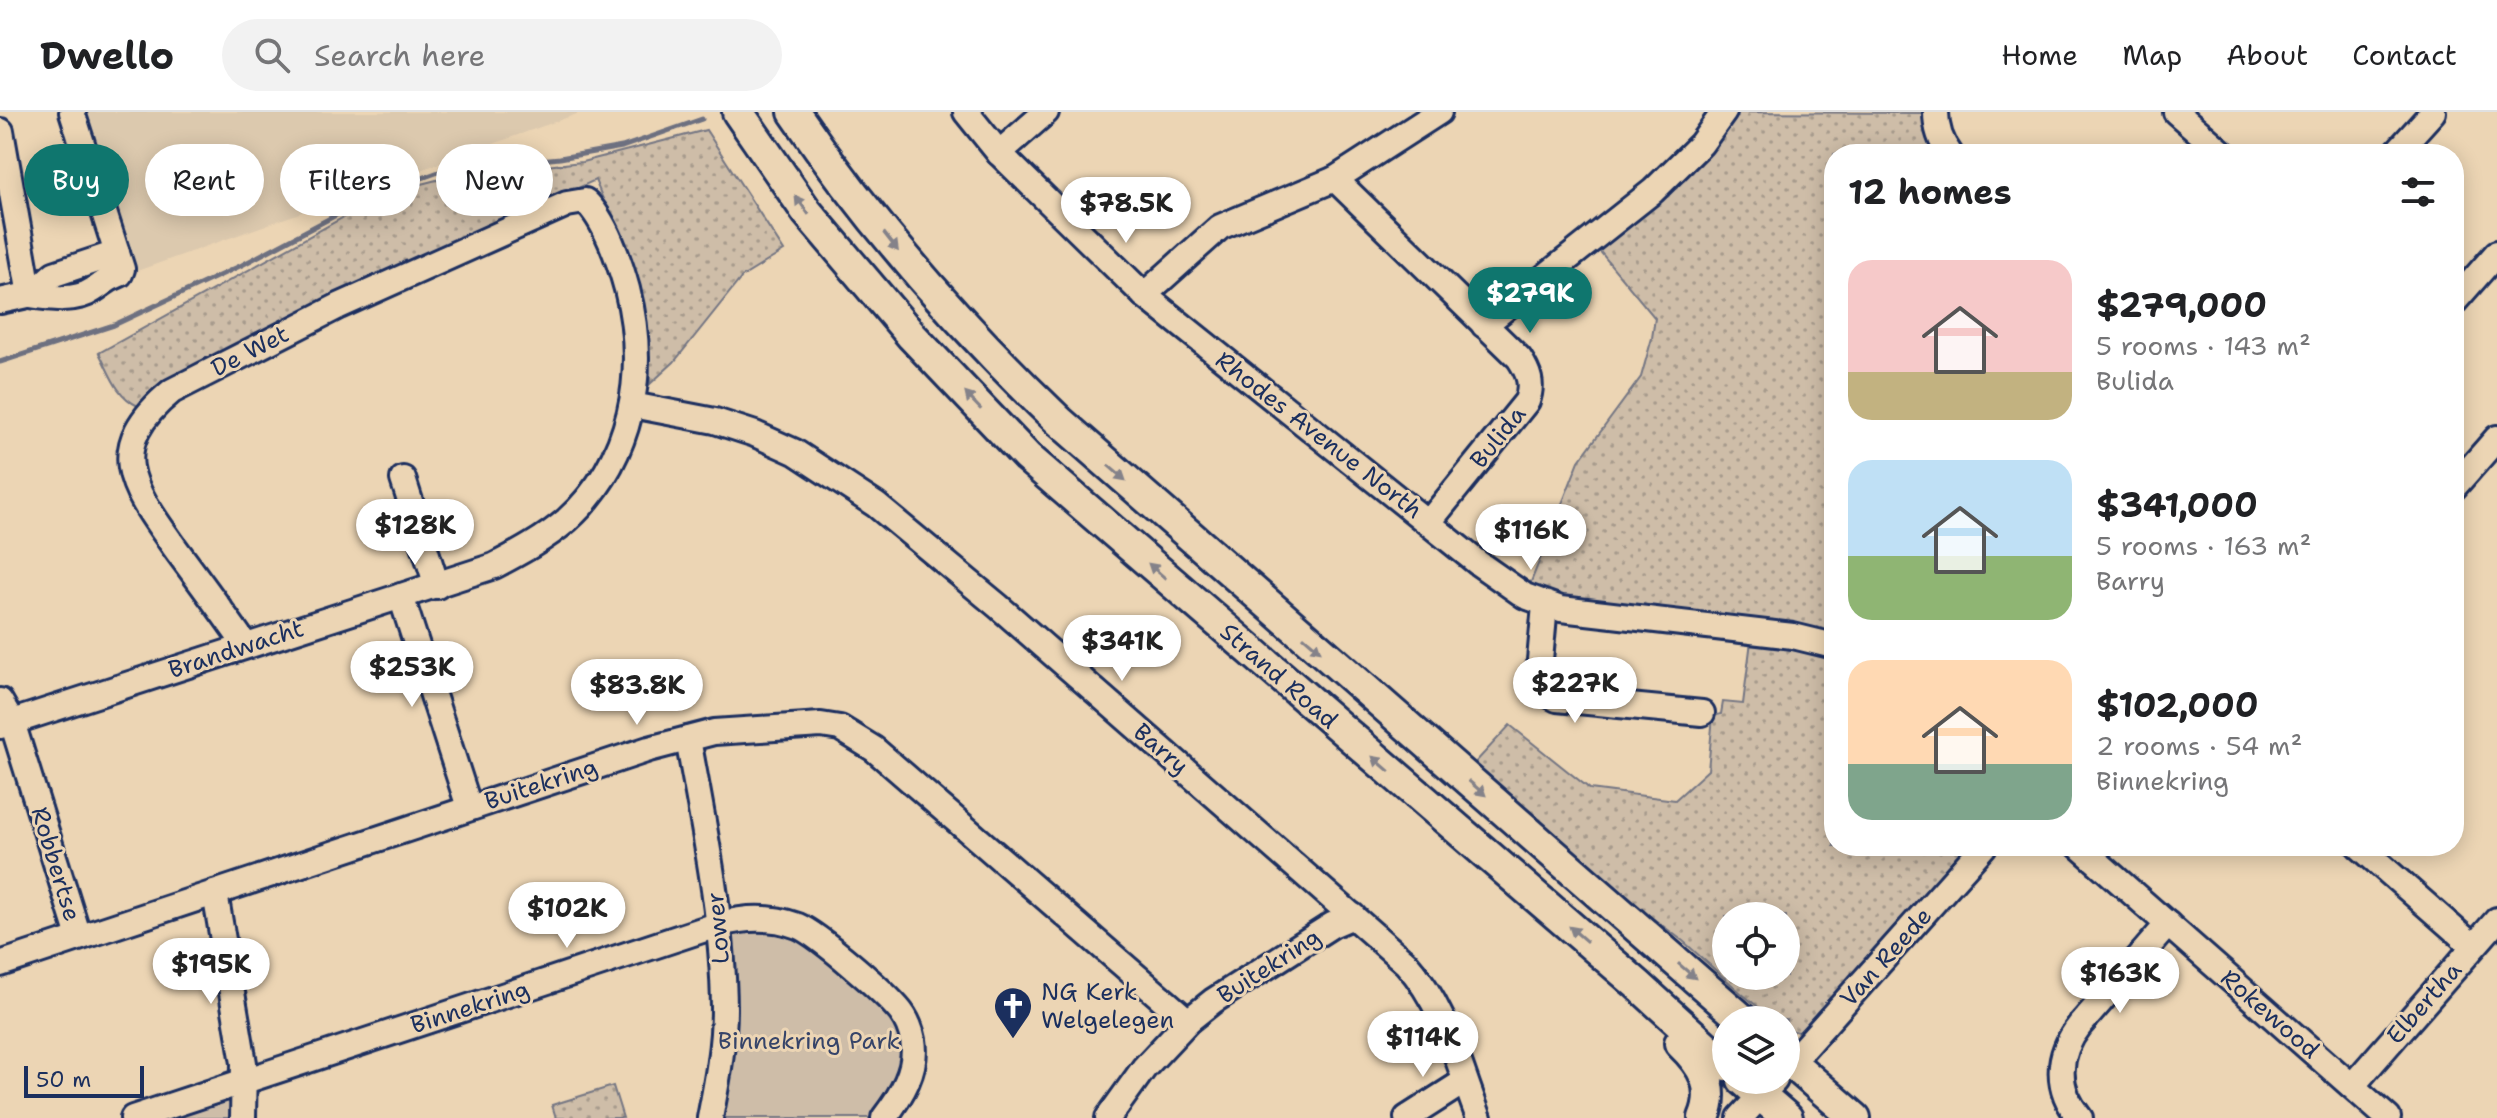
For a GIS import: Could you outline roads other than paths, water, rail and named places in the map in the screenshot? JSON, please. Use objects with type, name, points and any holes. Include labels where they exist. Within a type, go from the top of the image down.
[{"type":"main road","name":"Strand Road","points":[[738,112],[807,212],[912,336],[1027,457],[1712,1052]]},
{"type":"main road","name":"Strand Road","points":[[794,112],[902,256],[955,317],[1059,421],[1727,1006]]},
{"type":"main road","points":[[1637,984],[1654,1018],[1704,1071],[1710,1101],[1704,1118]]},
{"type":"main road","points":[[1800,1088],[1855,1118]]},
{"type":"main road","points":[[1779,1094],[1787,1118]]},
{"type":"street","points":[[0,301],[30,295],[65,298],[92,291],[98,271],[120,274],[122,269],[72,112]]},
{"type":"street","name":"Rhodes Avenue North","points":[[966,112],[999,153],[1144,295],[1500,580],[1525,596],[1545,605],[1793,636],[1824,644]]},
{"type":"street","points":[[999,153],[1046,112]]},
{"type":"street","points":[[1144,295],[1220,227],[1335,179],[1439,112]]},
{"type":"street","points":[[1484,325],[1653,191],[1701,144],[1724,112]]},
{"type":"street","points":[[1936,112],[1936,124],[1943,144]]},
{"type":"street","points":[[2176,112],[2213,144]]},
{"type":"street","points":[[2404,144],[2433,112]]},
{"type":"street","points":[[1,131],[30,295]]},
{"type":"street","name":"Bulida","points":[[1335,179],[1519,358],[1530,379],[1531,390],[1527,401],[1429,522]]},
{"type":"street","name":"De Wet","points":[[246,646],[140,499],[131,462],[132,441],[150,409],[172,391],[339,306],[567,204],[585,201],[601,222]]},
{"type":"street","name":"Brandwacht","points":[[4,716],[246,646],[437,586],[494,566],[530,547],[567,520],[595,488],[616,451],[632,405],[637,373],[632,309],[624,277],[601,222]]},
{"type":"street","points":[[2464,291],[2497,253]]},
{"type":"street","name":"Barry","points":[[632,405],[715,421],[795,452],[876,505],[998,606],[1406,963],[1425,984],[1435,1002],[1479,1118]]},
{"type":"street","points":[[2464,476],[2497,438]]},
{"type":"street","points":[[403,479],[437,586]]},
{"type":"street","points":[[401,596],[469,807]]},
{"type":"street","points":[[1545,605],[1539,680],[1546,694],[1557,699],[1702,713]]},
{"type":"street","name":"Robbertse","points":[[4,716],[79,937]]},
{"type":"street","name":"Buitekring","points":[[0,964],[649,749],[714,732],[821,725],[840,728],[856,736],[1188,1021]]},
{"type":"street","name":"Lower","points":[[688,739],[720,924],[724,1010],[717,1085],[710,1118]]},
{"type":"street","name":"Van Reede","points":[[1800,1045],[1975,856]]},
{"type":"street","name":"Rokewood","points":[[2090,856],[2388,1118]]},
{"type":"street","points":[[2370,856],[2473,946]]},
{"type":"street","points":[[215,893],[241,1040],[245,1082],[243,1118]]},
{"type":"street","name":"Buitekring","points":[[1108,1118],[1144,1068],[1188,1021],[1213,1001],[1306,941],[1353,916]]},
{"type":"street","name":"Binnekring","points":[[133,1118],[720,924],[738,919],[764,918],[800,927],[814,935],[900,1011],[911,1031],[914,1060],[897,1102],[884,1118]]},
{"type":"street","name":"Elbertha","points":[[2352,1086],[2497,920]]},
{"type":"street","points":[[2080,1118],[2065,1095],[2060,1077],[2068,1042],[2168,924]]},
{"type":"street","points":[[1407,1118],[1465,1081]]},
{"type":"street","name":"Van Reede","points":[[1740,1118],[1758,1094]]},
{"type":"waterway","points":[[0,362],[114,325],[242,265],[370,197],[447,169],[560,158],[622,147],[702,119]]},
{"type":"place","name":"NG Kerk Welgelegen","points":[[1013,1040]]},
{"type":"park label","name":"Binnekring Park","points":[[809,1041]]}]
